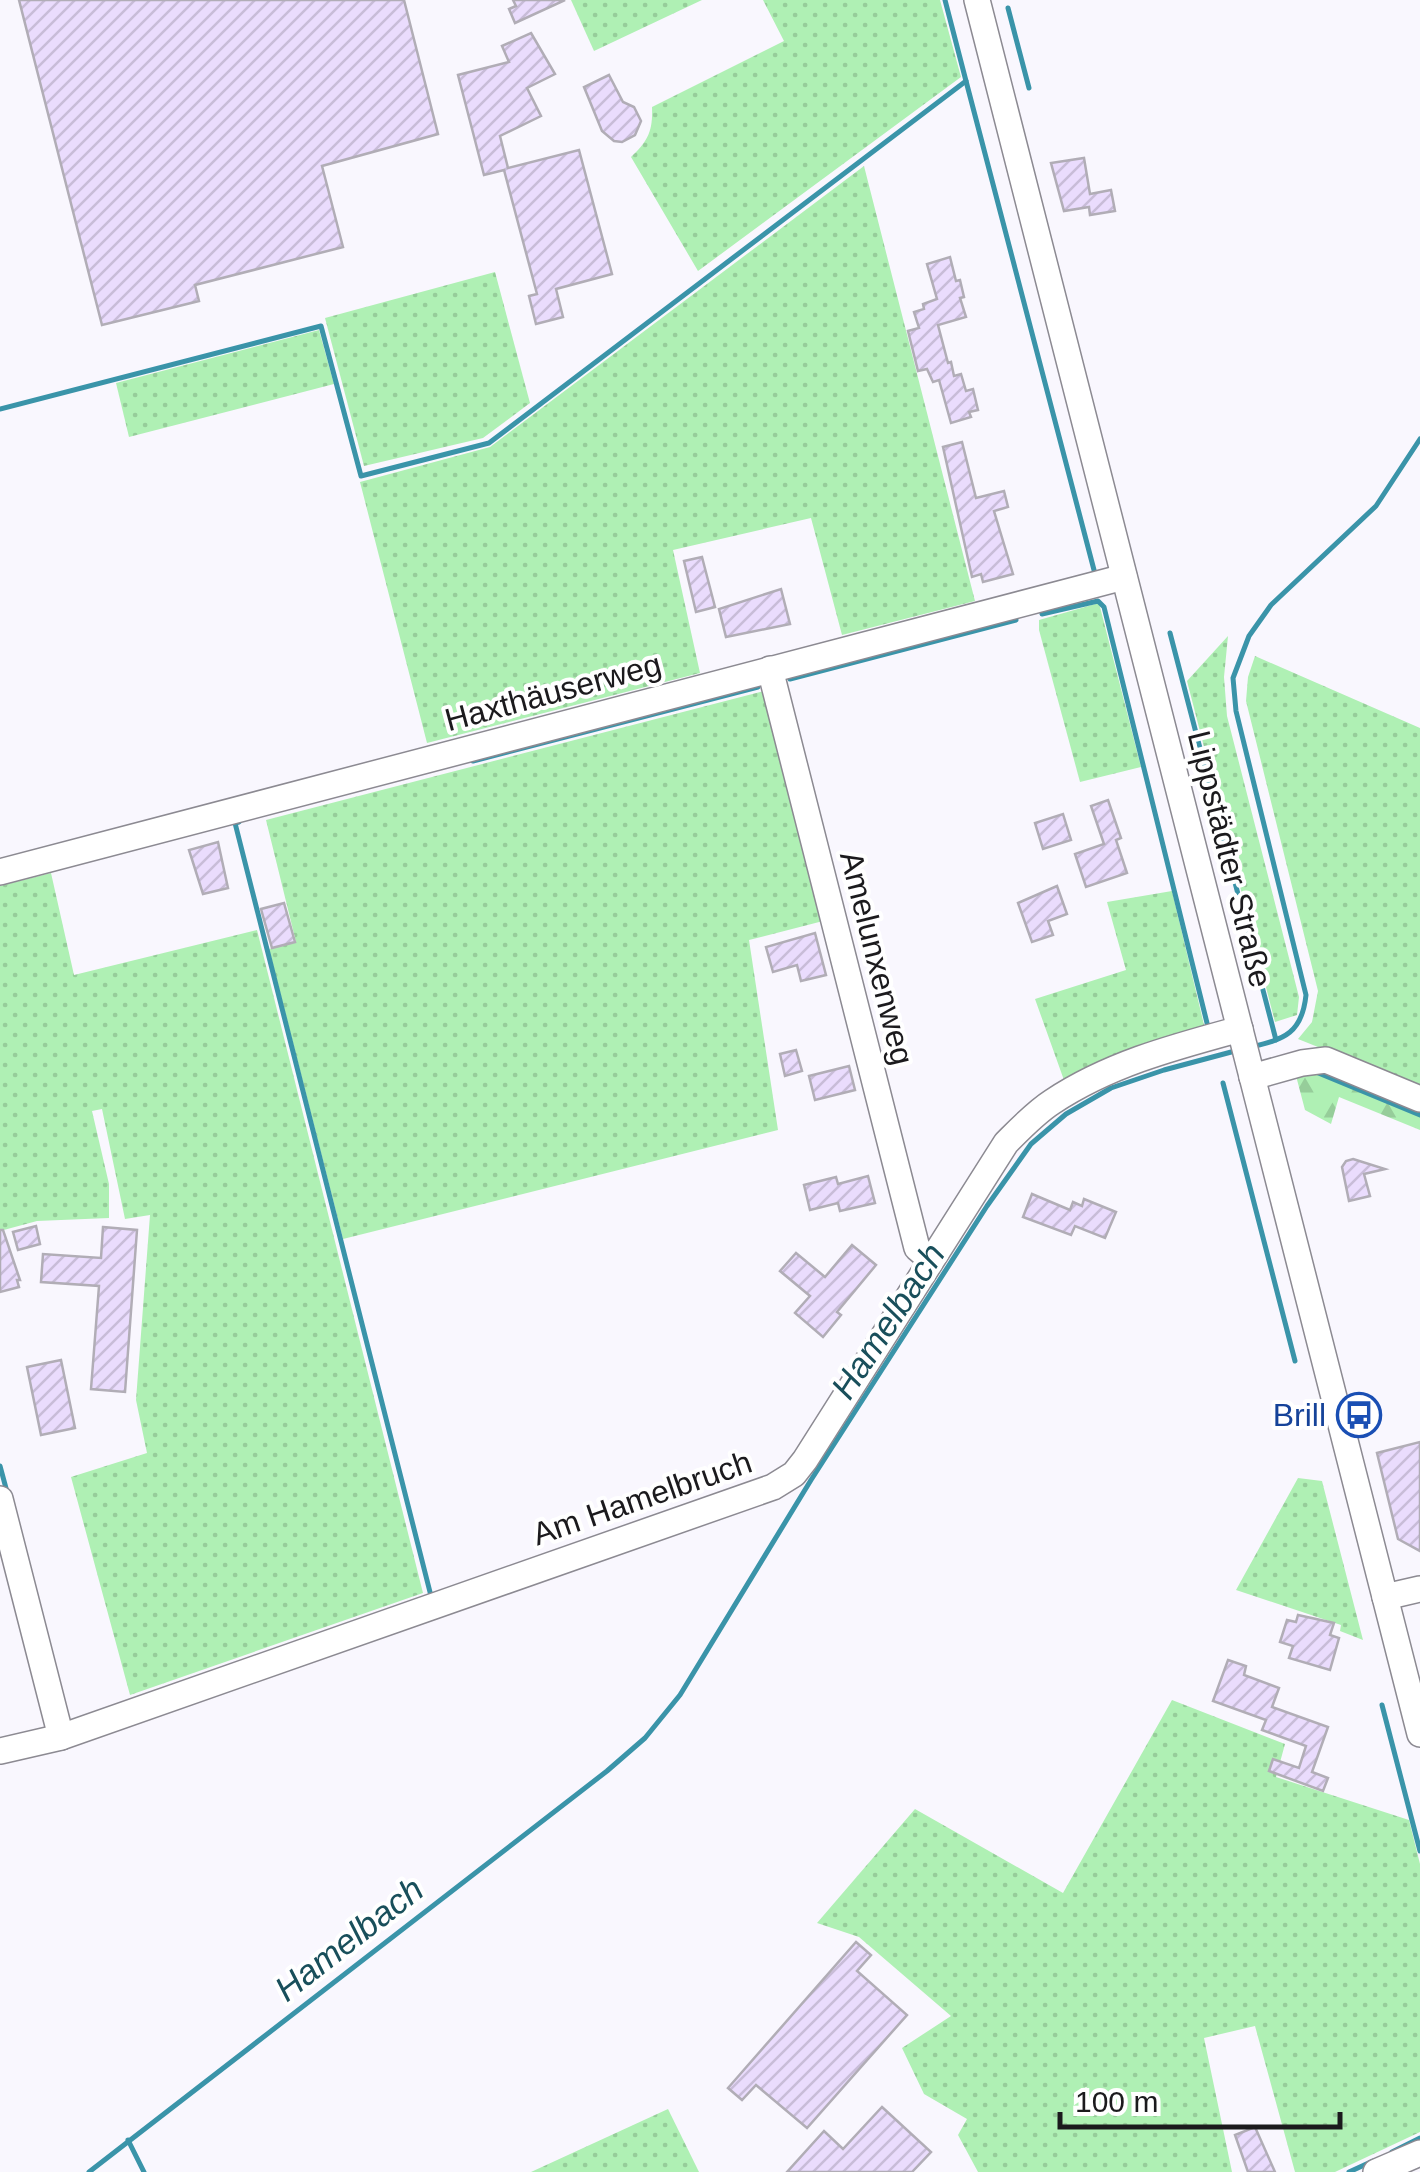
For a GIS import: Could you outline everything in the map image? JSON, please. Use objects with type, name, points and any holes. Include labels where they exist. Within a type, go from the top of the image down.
[{"type":"street","name":"Lippstädter Straße","points":[[985,2],[1124,577],[1420,1734]]},
{"type":"street","name":"Haxthäuserweg","points":[[0,872],[1124,577]]},
{"type":"street","name":"Amelunxenweg","points":[[770,669],[918,1248],[930,1258]]},
{"type":"street","name":"Am Hamelbruch","points":[[0,1751],[61,1737],[773,1487],[794,1474],[804,1460],[1006,1143],[1049,1103],[1118,1066],[1162,1050],[1240,1031]]},
{"type":"street","points":[[1250,1070],[1326,1060],[1420,1100]]},
{"type":"street","points":[[0,1500],[61,1737]]},
{"type":"street","points":[[1385,1597],[1420,1589]]},
{"type":"street","points":[[1376,2172],[1420,2153]]},
{"type":"green space","points":[[571,0],[702,0],[594,51]]},
{"type":"green space","points":[[763,0],[940,0],[961,77],[698,271],[631,157],[648,135],[652,107],[784,41]]},
{"type":"green space","points":[[864,166],[975,601],[842,635],[811,518],[673,550],[700,673],[427,743],[360,482],[490,447]]},
{"type":"green space","points":[[495,272],[530,403],[483,438],[364,466],[325,318]]},
{"type":"green space","points":[[319,330],[334,384],[129,437],[116,383]]},
{"type":"green space","points":[[1099,603],[1141,767],[1080,782],[1039,620]]},
{"type":"green space","points":[[1228,636],[1224,677],[1227,716],[1299,997],[1297,1015],[1275,1022],[1187,681]]},
{"type":"green space","points":[[1255,656],[1420,728],[1420,1088],[1298,1039],[1312,1022],[1318,991],[1246,701]]},
{"type":"green space","points":[[764,691],[827,920],[749,940],[778,1130],[343,1239],[269,949],[296,942],[266,820]]},
{"type":"green space","points":[[51,873],[74,975],[257,930],[423,1593],[130,1695],[71,1477],[147,1453],[136,1400],[150,1215],[125,1219],[102,1109],[92,1111],[109,1184],[109,1218],[37,1221],[0,1231],[0,886]]},
{"type":"green space","points":[[1172,891],[1205,1029],[1065,1083],[1035,999],[1126,970],[1107,902]]},
{"type":"green space","points":[[1327,1067],[1420,1107],[1420,1130],[1339,1097],[1331,1124],[1305,1110],[1295,1072]]},
{"type":"green space","points":[[1298,1478],[1322,1481],[1363,1640],[1340,1631],[1341,1625],[1236,1590]]},
{"type":"green space","points":[[1172,1700],[1285,1744],[1276,1777],[1409,1820],[1420,1864],[1420,2132],[1335,2172],[1295,2172],[1255,2026],[1204,2038],[1232,2172],[978,2172],[958,2135],[967,2119],[924,2094],[902,2048],[951,2016],[859,1937],[817,1923],[915,1809],[1063,1893]]},
{"type":"green space","points":[[668,2109],[699,2172],[531,2172]]},
{"type":"building","points":[[19,0],[404,0],[438,134],[322,166],[343,247],[195,285],[199,301],[102,325]]},
{"type":"building","points":[[513,0],[565,0],[515,23],[509,9],[516,6]]},
{"type":"building","points":[[531,33],[555,74],[527,88],[541,116],[500,136],[508,168],[579,150],[612,274],[556,289],[563,317],[536,324],[529,296],[537,294],[504,170],[484,175],[458,75],[509,62],[502,46]]},
{"type":"building","points":[[609,75],[623,102],[634,107],[641,121],[635,135],[622,142],[602,131],[584,87]]},
{"type":"building","points":[[1084,158],[1090,194],[1111,190],[1115,211],[1090,215],[1089,207],[1064,211],[1051,163]]},
{"type":"building","points":[[950,257],[956,281],[960,280],[966,317],[938,325],[954,376],[961,374],[966,391],[973,389],[978,410],[969,412],[971,417],[951,423],[939,380],[933,382],[927,369],[918,371],[908,331],[919,328],[914,312],[937,299],[927,264]]},
{"type":"building","points":[[962,442],[976,498],[1004,491],[1008,507],[994,511],[1013,574],[983,582],[981,574],[972,577],[943,447]]},
{"type":"building","points":[[702,557],[715,607],[696,612],[684,561]]},
{"type":"building","points":[[781,589],[790,624],[726,637],[719,609]]},
{"type":"building","points":[[1108,800],[1121,838],[1116,840],[1127,873],[1086,887],[1075,854],[1104,844],[1091,806]]},
{"type":"building","points":[[1063,814],[1071,840],[1043,849],[1035,823]]},
{"type":"building","points":[[218,842],[228,888],[203,894],[189,850]]},
{"type":"building","points":[[1057,886],[1067,914],[1048,921],[1053,935],[1032,942],[1018,903]]},
{"type":"building","points":[[284,903],[295,942],[272,948],[261,909]]},
{"type":"building","points":[[815,933],[826,975],[801,981],[797,965],[773,972],[766,947]]},
{"type":"building","points":[[796,1050],[802,1071],[785,1076],[780,1054]]},
{"type":"building","points":[[849,1066],[855,1090],[815,1100],[809,1076]]},
{"type":"building","points":[[1353,1159],[1385,1169],[1364,1174],[1370,1196],[1349,1201],[1342,1167]]},
{"type":"building","points":[[868,1176],[875,1203],[840,1211],[838,1203],[810,1210],[804,1185],[836,1177],[838,1184]]},
{"type":"building","points":[[1032,1194],[1070,1210],[1073,1202],[1082,1206],[1084,1199],[1116,1212],[1105,1238],[1075,1226],[1071,1235],[1023,1217]]},
{"type":"building","points":[[36,1226],[40,1244],[18,1250],[13,1232]]},
{"type":"building","points":[[103,1227],[137,1230],[125,1392],[91,1389],[99,1286],[41,1282],[43,1254],[101,1258]]},
{"type":"building","points":[[0,1230],[20,1280],[19,1287],[0,1292]]},
{"type":"building","points":[[852,1245],[876,1265],[837,1312],[841,1315],[823,1337],[795,1313],[810,1296],[780,1271],[796,1253],[825,1277]]},
{"type":"building","points":[[61,1360],[75,1428],[41,1435],[27,1367]]},
{"type":"building","points":[[1420,1442],[1420,1551],[1398,1539],[1377,1453]]},
{"type":"building","points":[[1298,1615],[1334,1623],[1330,1635],[1339,1638],[1330,1670],[1289,1658],[1293,1646],[1280,1642],[1287,1620],[1296,1622]]},
{"type":"building","points":[[1228,1660],[1246,1666],[1244,1675],[1279,1688],[1272,1707],[1328,1727],[1312,1772],[1328,1778],[1323,1791],[1269,1771],[1273,1759],[1299,1768],[1306,1746],[1262,1730],[1266,1720],[1213,1701]]},
{"type":"building","points":[[856,1942],[871,1955],[857,1971],[907,2015],[807,2128],[756,2085],[742,2100],[728,2088]]},
{"type":"building","points":[[882,2107],[931,2152],[912,2172],[787,2172],[824,2131],[843,2149]]},
{"type":"building","points":[[1255,2127],[1275,2172],[1248,2172],[1235,2135]]},
{"type":"waterway","points":[[0,409],[321,326],[361,476],[489,443],[966,81],[945,0]]},
{"type":"waterway","points":[[1008,8],[1029,88]]},
{"type":"waterway","points":[[966,81],[1094,570]]},
{"type":"waterway","name":"Hamelbach","points":[[1251,1047],[1290,1032],[1300,1018],[1306,995],[1236,711],[1233,678],[1249,636],[1271,605],[1376,506],[1420,439]]},
{"type":"waterway","points":[[1042,614],[1098,601],[1104,607],[1208,1027]]},
{"type":"waterway","points":[[790,679],[1016,620]]},
{"type":"waterway","points":[[1170,633],[1276,1040]]},
{"type":"waterway","points":[[473,761],[758,687]]},
{"type":"waterway","points":[[239,822],[235,823],[431,1596]]},
{"type":"waterway","name":"Hamelbach","points":[[89,2172],[645,1738],[680,1695],[811,1480],[1031,1144],[1066,1114],[1111,1088],[1235,1051]]},
{"type":"waterway","points":[[1316,1072],[1420,1115]]},
{"type":"waterway","points":[[1223,1083],[1295,1361]]},
{"type":"waterway","points":[[0,1466],[7,1492]]},
{"type":"waterway","points":[[1382,1705],[1420,1851]]},
{"type":"waterway","points":[[1392,2152],[1420,2138]]},
{"type":"waterway","points":[[128,2140],[144,2172]]},
{"type":"waterway","points":[[1349,2172],[1373,2161]]},
{"type":"place","name":"Brill","points":[[1359,1415]]}]
